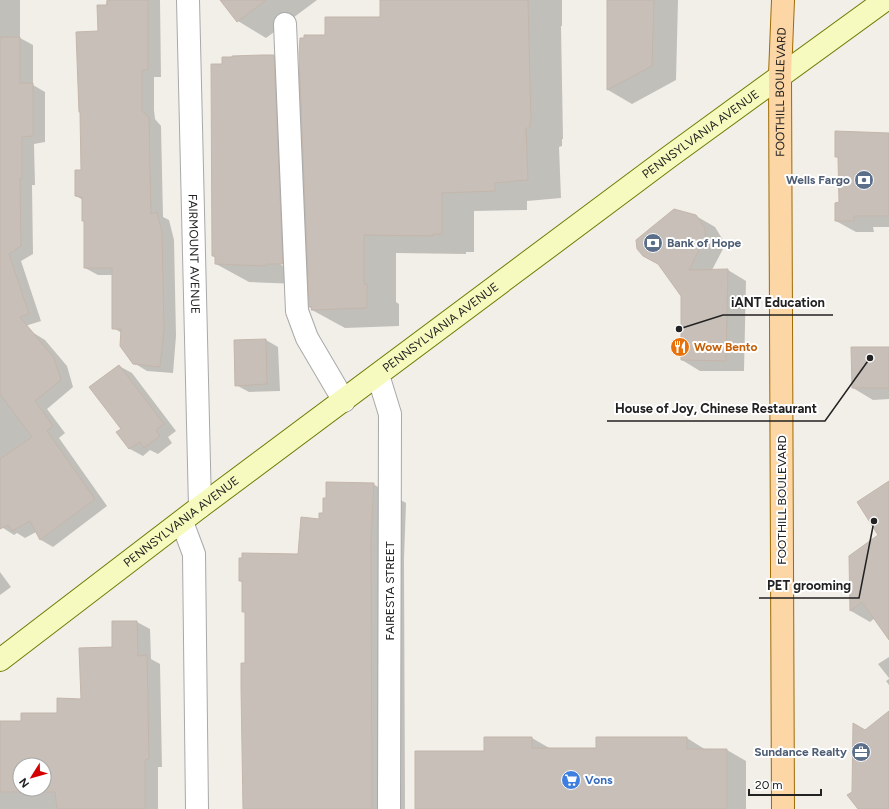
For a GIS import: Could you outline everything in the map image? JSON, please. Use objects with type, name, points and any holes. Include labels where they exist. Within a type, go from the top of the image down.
[{"type":"main road","name":"FOOTHILL BOULEVARD","points":[[783,0],[780,75],[783,809]]},
{"type":"main road","name":"PENNSYLVANIA AVENUE","points":[[0,660],[200,508],[780,75],[885,0]]},
{"type":"street","name":"FAIRMOUNT AVENUE","points":[[188,0],[200,508]]},
{"type":"street","points":[[284,24],[297,311],[307,338],[344,401]]},
{"type":"street","name":"FAIRESTA STREET","points":[[378,375],[390,414],[389,809]]},
{"type":"street","points":[[182,522],[194,554],[197,809]]},
{"type":"building","points":[[107,0],[148,0],[148,70],[142,70],[142,111],[149,117],[151,214],[157,212],[162,232],[164,329],[160,367],[133,364],[120,346],[121,329],[112,329],[112,268],[84,268],[84,221],[82,221],[82,197],[75,196],[75,170],[81,170],[76,32],[98,31],[97,5],[107,5]]},
{"type":"building","points":[[220,0],[266,0],[237,22]]},
{"type":"building","points":[[380,0],[528,0],[531,121],[530,128],[526,128],[528,180],[495,183],[495,191],[442,193],[442,234],[433,234],[433,236],[364,235],[364,284],[367,284],[367,308],[311,310],[312,307],[309,307],[299,54],[300,38],[304,38],[304,35],[325,35],[325,17],[380,17]]},
{"type":"building","points":[[607,0],[654,0],[652,66],[607,90]]},
{"type":"building","points":[[0,37],[20,37],[20,83],[33,83],[33,136],[22,137],[22,178],[20,178],[21,246],[9,254],[29,314],[20,317],[54,358],[61,380],[35,401],[53,426],[47,431],[95,499],[40,540],[30,521],[12,531],[8,525],[0,529],[0,459],[32,437],[0,394]]},
{"type":"building","points":[[274,55],[283,264],[266,264],[266,266],[215,264],[215,256],[212,256],[211,64],[222,64],[222,57]]},
{"type":"building","name":"Wells Fargo","points":[[835,131],[889,133],[889,216],[854,216],[854,221],[835,221],[835,203],[839,202],[838,157],[835,157]]},
{"type":"building","points":[[674,209],[696,215],[705,228],[705,238],[689,270],[728,269],[726,361],[681,360],[681,296],[658,264],[643,256],[637,249],[636,240]]},
{"type":"building","points":[[266,339],[267,384],[235,386],[234,340]]},
{"type":"building","points":[[851,347],[889,347],[889,388],[852,388]]},
{"type":"building","points":[[119,365],[164,424],[156,430],[160,436],[144,448],[140,442],[129,449],[116,432],[121,429],[89,387]]},
{"type":"building","points":[[889,481],[889,640],[862,602],[850,611],[849,556],[878,535],[857,502]]},
{"type":"building","points":[[326,482],[374,483],[371,540],[372,809],[243,809],[241,663],[245,663],[245,612],[242,612],[242,581],[239,581],[239,558],[242,558],[242,553],[298,554],[301,517],[319,519],[319,513],[323,513],[323,498],[326,498]]},
{"type":"building","points":[[112,621],[137,621],[138,656],[147,655],[149,759],[145,760],[145,809],[57,809],[55,792],[52,792],[52,757],[12,757],[12,792],[0,792],[0,721],[21,721],[21,713],[57,713],[57,698],[81,699],[79,648],[112,647]]},
{"type":"building","points":[[889,711],[889,809],[858,809],[847,795],[852,792],[853,723],[865,730]]},
{"type":"building","name":"Vons","points":[[484,737],[532,737],[532,748],[596,748],[596,737],[687,737],[687,749],[727,749],[727,809],[415,809],[415,751],[484,751]]},
{"type":"place","name":"Wells Fargo","points":[[864,180]]},
{"type":"place","name":"Bank of Hope","points":[[653,243]]},
{"type":"place","name":"iANT Education","points":[[679,329]]},
{"type":"place","name":"Wow Bento","points":[[680,347]]},
{"type":"place","name":"House of Joy, Chinese Restaurant","points":[[870,358]]},
{"type":"place","name":"PET grooming","points":[[874,521]]},
{"type":"place","name":"Sundance Realty","points":[[861,752]]},
{"type":"place","name":"Vons","points":[[571,780]]}]
